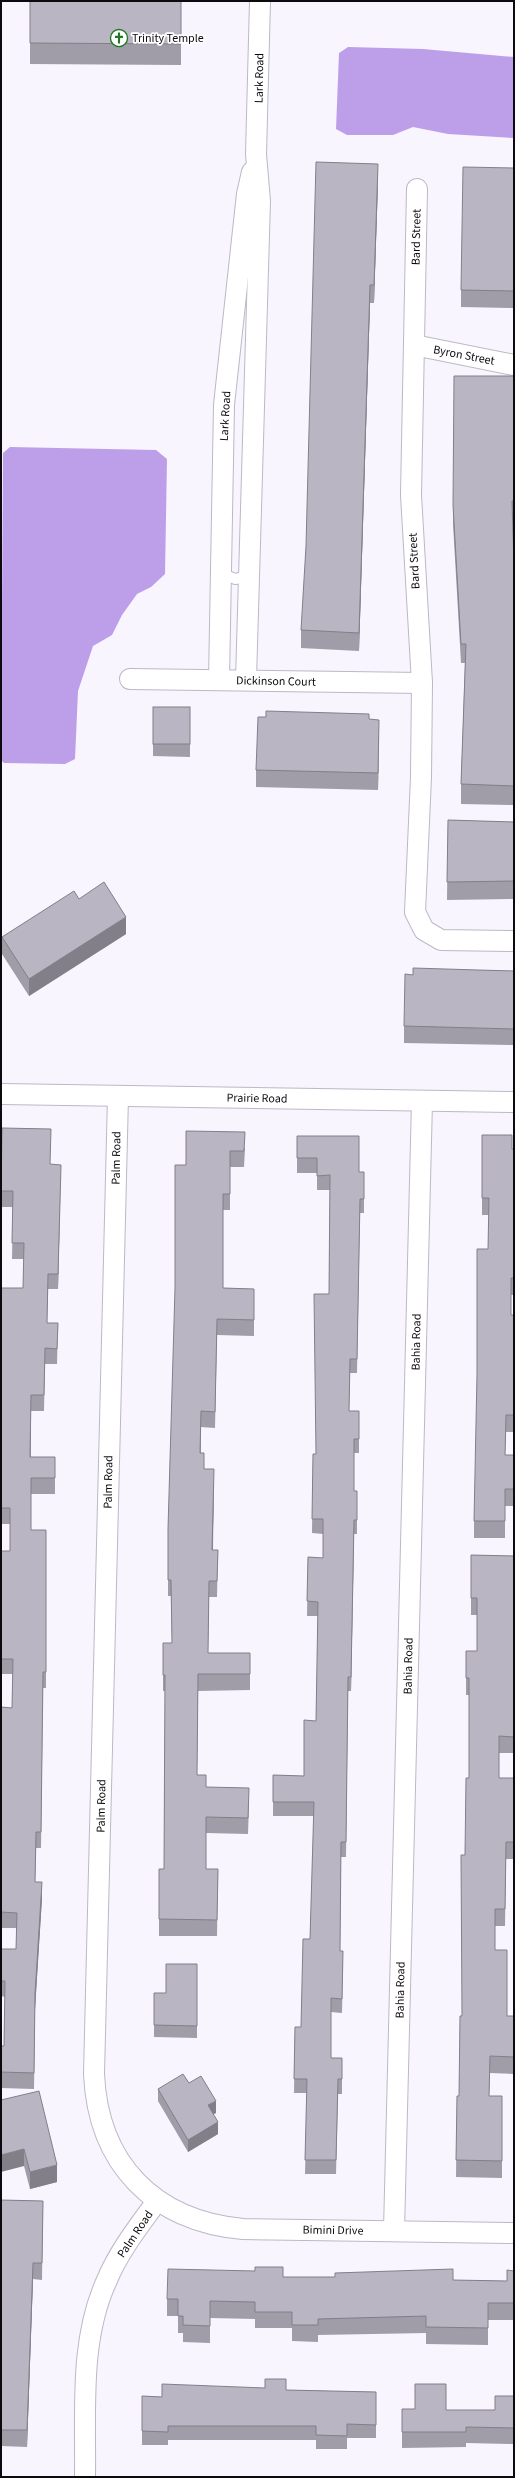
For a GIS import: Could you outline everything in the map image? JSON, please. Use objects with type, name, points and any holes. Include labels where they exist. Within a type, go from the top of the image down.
[{"type":"street","name":"Lark Road","points":[[246,680],[260,200],[256,154],[260,1]]},
{"type":"street","name":"Lark Road","points":[[219,680],[224,405],[246,194],[256,154]]},
{"type":"street","name":"Bard Street","points":[[416,189],[411,494],[422,683],[421,777],[415,912],[424,930],[441,940],[514,941]]},
{"type":"street","name":"Byron Street","points":[[414,345],[514,365]]},
{"type":"street","name":"Dickinson Court","points":[[130,678],[422,683]]},
{"type":"street","name":"Prairie Road","points":[[1,1094],[514,1102]]},
{"type":"street","name":"Palm Road","points":[[85,2477],[88,2347],[95,2312],[107,2280],[123,2249],[157,2201],[128,2174],[109,2144],[97,2110],[94,2086],[118,1096]]},
{"type":"street","name":"Bahia Road","points":[[394,2231],[422,1100]]},
{"type":"street","name":"Bimini Drive","points":[[157,2201],[189,2218],[224,2227],[514,2233]]},
{"type":"lane","points":[[221,573],[235,579],[250,576]]},
{"type":"shaded area","points":[[348,47],[423,49],[514,57],[514,138],[448,134],[413,127],[393,135],[347,135],[336,129],[339,53]]},
{"type":"shaded area","points":[[10,447],[156,450],[167,459],[165,574],[151,587],[137,594],[122,615],[112,635],[93,646],[78,691],[75,759],[65,764],[4,763],[1,760],[3,453]]},
{"type":"building","points":[[30,1],[181,1],[181,44],[30,43]]},
{"type":"building","points":[[316,162],[378,164],[374,285],[370,285],[359,633],[301,630],[306,546]]},
{"type":"building","points":[[463,167],[514,168],[514,291],[461,290]]},
{"type":"building","points":[[454,376],[514,376],[514,501],[512,501],[514,564],[514,786],[461,784],[466,644],[461,644],[453,505]]},
{"type":"building","points":[[153,707],[190,707],[190,744],[153,744]]},
{"type":"building","points":[[266,711],[369,714],[369,719],[379,720],[378,773],[256,770],[258,717],[266,717]]},
{"type":"building","points":[[448,820],[514,822],[514,881],[447,882]]},
{"type":"building","points":[[104,882],[126,917],[29,979],[2,937],[74,891],[79,899]]},
{"type":"building","points":[[413,968],[514,971],[514,1029],[404,1026],[405,974],[413,975]]},
{"type":"building","points":[[2,1128],[51,1129],[50,1164],[61,1165],[58,1274],[48,1274],[47,1323],[58,1323],[57,1349],[45,1348],[44,1395],[31,1395],[30,1457],[55,1457],[55,1478],[31,1478],[31,1530],[46,1530],[46,1672],[43,1672],[41,1832],[36,1832],[35,1882],[42,1882],[35,1994],[34,2073],[1,2072],[1,2046],[4,2046],[5,1981],[1,1981],[1,1949],[16,1949],[17,1913],[1,1912],[1,1707],[12,1708],[13,1659],[1,1659],[1,1551],[10,1551],[10,1508],[1,1508],[1,1288],[23,1288],[24,1243],[12,1243],[13,1191],[1,1191]]},
{"type":"building","points":[[186,1131],[245,1132],[244,1151],[230,1151],[230,1194],[223,1194],[223,1288],[254,1289],[254,1320],[217,1319],[215,1412],[201,1411],[200,1453],[204,1453],[204,1469],[214,1469],[212,1550],[218,1550],[217,1581],[209,1581],[208,1653],[250,1653],[250,1674],[198,1674],[197,1775],[206,1775],[206,1787],[249,1788],[248,1818],[206,1817],[206,1869],[218,1869],[217,1920],[159,1919],[159,1869],[164,1869],[165,1675],[163,1675],[163,1643],[172,1643],[171,1580],[168,1580],[168,1529],[175,1288],[175,1165],[186,1165]]},
{"type":"building","points":[[482,1135],[512,1135],[512,1149],[514,1149],[514,1278],[511,1278],[511,1315],[514,1315],[514,1415],[506,1415],[505,1455],[514,1455],[514,1489],[505,1489],[505,1521],[474,1521],[477,1374],[477,1249],[488,1249],[489,1198],[482,1198]]},
{"type":"building","points":[[297,1136],[359,1136],[359,1172],[364,1172],[364,1199],[360,1199],[357,1359],[350,1359],[349,1411],[359,1411],[359,1439],[354,1439],[354,1491],[357,1491],[357,1520],[354,1520],[351,1677],[348,1677],[346,1842],[341,1842],[340,1951],[343,1951],[342,1999],[331,1998],[331,2058],[342,2058],[342,2079],[338,2079],[336,2160],[305,2160],[307,2079],[294,2079],[295,2027],[301,2027],[303,1939],[310,1939],[314,1802],[273,1802],[273,1775],[304,1776],[304,1720],[316,1721],[318,1602],[307,1601],[308,1557],[323,1558],[323,1519],[312,1519],[313,1454],[316,1454],[314,1294],[329,1294],[330,1175],[317,1176],[317,1158],[297,1158]]},
{"type":"building","points":[[471,1555],[514,1556],[514,1737],[499,1736],[499,1778],[514,1778],[514,1842],[506,1842],[505,1909],[495,1909],[495,1950],[507,1950],[507,2016],[514,2016],[514,2057],[490,2056],[489,2096],[502,2096],[502,2161],[456,2160],[457,2096],[459,2096],[460,2016],[462,2016],[461,1855],[465,1855],[466,1778],[469,1778],[469,1678],[466,1678],[466,1651],[477,1651],[477,1598],[471,1598]]},
{"type":"building","points":[[166,1964],[197,1964],[197,2026],[154,2025],[154,1993],[166,1993]]},
{"type":"building","points":[[183,2074],[189,2083],[201,2076],[216,2101],[208,2105],[218,2122],[188,2140],[158,2089]]},
{"type":"building","points":[[39,2091],[57,2165],[30,2172],[24,2149],[1,2155],[1,2100]]},
{"type":"building","points":[[1,2200],[43,2201],[42,2263],[33,2263],[27,2430],[1,2430]]},
{"type":"building","points":[[255,2267],[283,2267],[283,2277],[335,2277],[335,2273],[453,2269],[453,2280],[507,2281],[507,2270],[514,2271],[514,2303],[488,2303],[488,2328],[426,2327],[426,2316],[318,2319],[318,2325],[292,2325],[292,2312],[255,2312],[255,2302],[210,2301],[210,2326],[183,2325],[183,2316],[178,2316],[178,2299],[167,2299],[168,2269],[255,2271]]},
{"type":"building","points":[[265,2379],[286,2379],[286,2390],[376,2392],[376,2425],[347,2424],[347,2436],[316,2435],[316,2426],[168,2426],[168,2432],[142,2431],[142,2396],[162,2397],[162,2384],[265,2388]]},
{"type":"building","points":[[415,2384],[446,2384],[446,2410],[495,2410],[495,2396],[514,2396],[514,2428],[466,2427],[466,2432],[402,2432],[402,2409],[415,2409]]},
{"type":"place","name":"Trinity Temple","points":[[119,38]]}]
